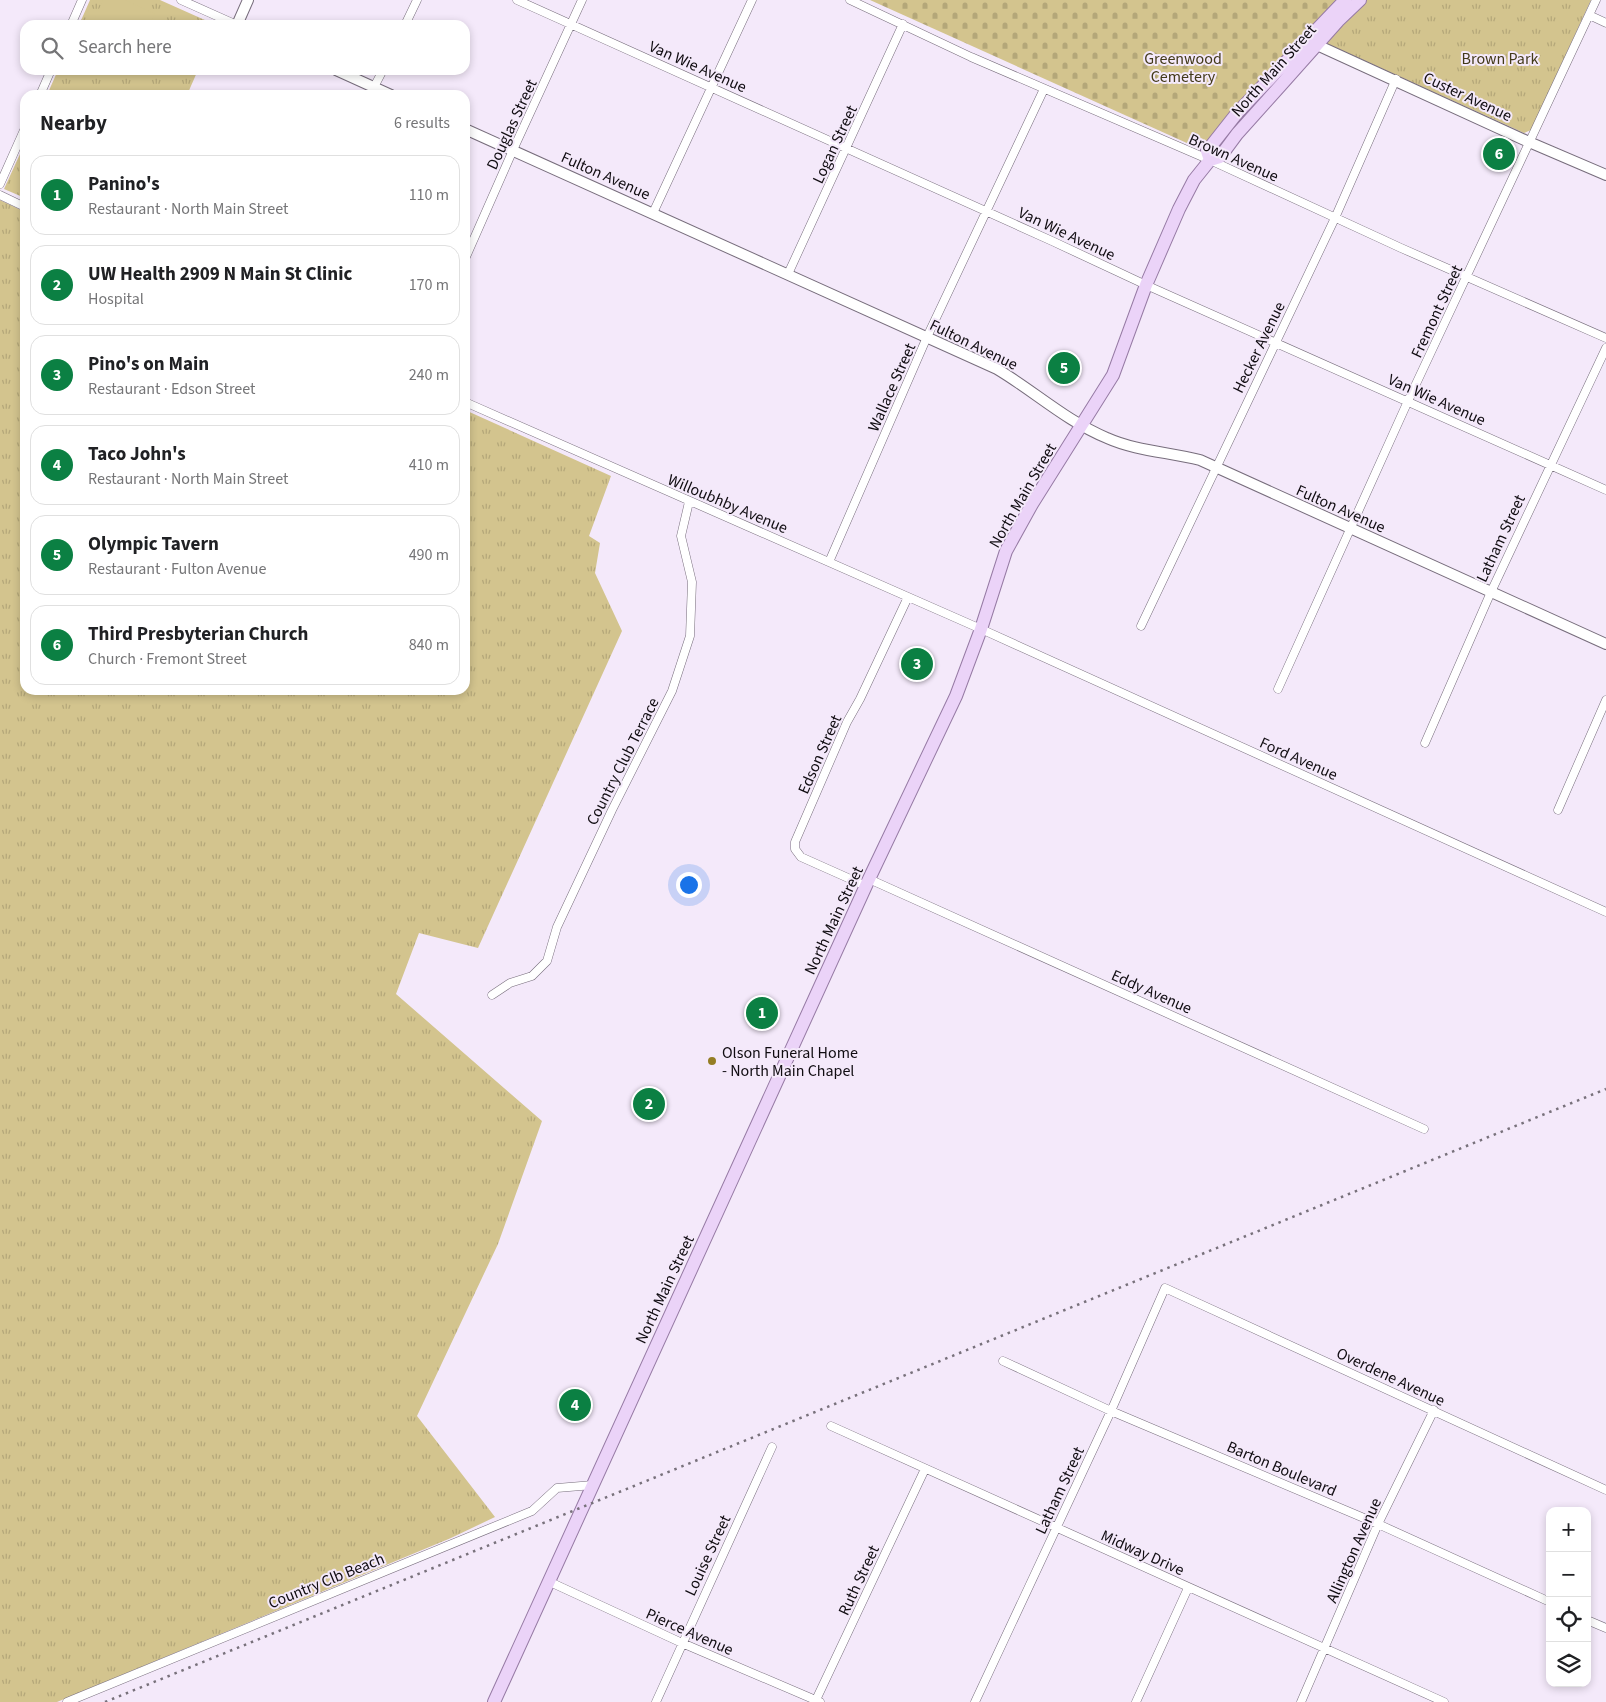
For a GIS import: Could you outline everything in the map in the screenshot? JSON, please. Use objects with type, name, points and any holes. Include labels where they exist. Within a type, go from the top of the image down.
[{"type":"main road","name":"North Main Street","points":[[1210,160],[1208,151],[1237,114],[1345,0]]},
{"type":"main road","name":"North Main Street","points":[[494,1702],[868,882],[956,696],[1006,551],[1024,517],[1109,384],[1146,285],[1179,209],[1194,180],[1210,160],[1220,156],[1237,134],[1360,0]]},
{"type":"street","points":[[73,20],[82,0]]},
{"type":"street","points":[[181,0],[226,20]]},
{"type":"street","points":[[239,20],[248,0]]},
{"type":"street","points":[[407,20],[417,0]]},
{"type":"street","name":"Van Wie Avenue","points":[[517,0],[1146,285],[1606,490]]},
{"type":"street","name":"Douglas Street","points":[[470,248],[582,0]]},
{"type":"street","points":[[653,213],[752,0]]},
{"type":"street","name":"Brown Avenue","points":[[850,0],[1606,338]]},
{"type":"street","name":"Fremont Street","points":[[1278,689],[1352,529],[1408,401],[1596,0]]},
{"type":"street","points":[[1589,15],[1606,23]]},
{"type":"street","name":"Logan Street","points":[[788,274],[848,149],[903,24]]},
{"type":"street","name":"Custer Avenue","points":[[1317,45],[1396,79],[1529,142],[1606,174]]},
{"type":"street","points":[[42,90],[49,75]]},
{"type":"street","points":[[347,75],[380,90]]},
{"type":"street","points":[[374,87],[380,75]]},
{"type":"street","name":"Hecker Avenue","points":[[1141,626],[1335,218],[1396,79]]},
{"type":"street","name":"Wallace Street","points":[[829,562],[927,337],[1044,88]]},
{"type":"street","name":"Fulton Avenue","points":[[470,130],[997,369],[1049,405],[1082,425],[1117,442],[1200,460],[1606,644]]},
{"type":"street","points":[[0,184],[20,139]]},
{"type":"street","points":[[0,195],[20,204]]},
{"type":"street","name":"Latham Street","points":[[1425,742],[1491,592],[1606,348]]},
{"type":"street","name":"Willoubhby Avenue","points":[[470,404],[688,502],[980,629]]},
{"type":"street","name":"Country Club Terrace","points":[[492,995],[510,983],[532,976],[547,961],[558,927],[608,819],[672,691],[690,636],[692,582],[681,536],[688,502]]},
{"type":"street","name":"Edson Street","points":[[868,882],[801,857],[795,849],[795,842],[848,722],[908,597]]},
{"type":"street","name":"Ford Avenue","points":[[980,629],[1606,912]]},
{"type":"street","points":[[1558,810],[1606,700]]},
{"type":"street","name":"Eddy Avenue","points":[[868,882],[1424,1128]]},
{"type":"street","name":"Latham Street","points":[[975,1702],[1111,1411],[1164,1288]]},
{"type":"street","name":"Overdene Avenue","points":[[1164,1288],[1606,1490]]},
{"type":"street","name":"Barton Boulevard","points":[[1003,1361],[1111,1411],[1378,1524],[1546,1600]]},
{"type":"street","name":"Allington Avenue","points":[[1301,1702],[1378,1524],[1434,1410]]},
{"type":"street","name":"Midway Drive","points":[[831,1426],[1444,1702]]},
{"type":"street","name":"Louise Street","points":[[656,1702],[772,1447]]},
{"type":"street","name":"Ruth Street","points":[[817,1701],[925,1469]]},
{"type":"street","name":"Country Clb Beach","points":[[67,1702],[532,1511],[557,1488],[593,1485]]},
{"type":"street","name":"Pierce Avenue","points":[[550,1582],[682,1643],[817,1701]]},
{"type":"street","points":[[1136,1702],[1188,1588]]},
{"type":"street","points":[[1591,1622],[1606,1628]]},
{"type":"green space","points":[[90,0],[160,0],[205,20],[81,20]]},
{"type":"green space","points":[[103,0],[125,0],[155,14],[152,20],[94,20]]},
{"type":"green space","name":"Greenwood Cemetery","points":[[870,0],[1339,0],[1204,144],[1200,146],[1189,144]]},
{"type":"green space","name":"Brown Park","points":[[1361,0],[1591,0],[1531,130],[1524,133],[1328,44],[1325,41]]},
{"type":"green space","points":[[56,75],[196,75],[189,90],[49,90]]},
{"type":"green space","points":[[20,154],[20,196],[4,189]]},
{"type":"green space","points":[[0,200],[20,210],[20,695],[470,695],[470,412],[611,476],[589,536],[600,543],[595,573],[622,631],[478,948],[419,933],[396,994],[542,1121],[498,1244],[417,1416],[495,1517],[451,1538],[57,1702],[0,1702]]},
{"type":"railway","points":[[105,1702],[1606,1089]]},
{"type":"place","name":"Third Presbyterian Church","points":[[1499,154]]},
{"type":"place","name":"Olympic Tavern","points":[[1064,368]]},
{"type":"place","name":"Pino's on Main","points":[[917,664]]},
{"type":"place","name":"Panino's","points":[[762,1013]]},
{"type":"place","name":"Olson Funeral Home - North Main Chapel","points":[[712,1061]]},
{"type":"place","name":"UW Health 2909 N Main St Clinic","points":[[649,1104]]},
{"type":"place","name":"Taco John's","points":[[575,1405]]}]
